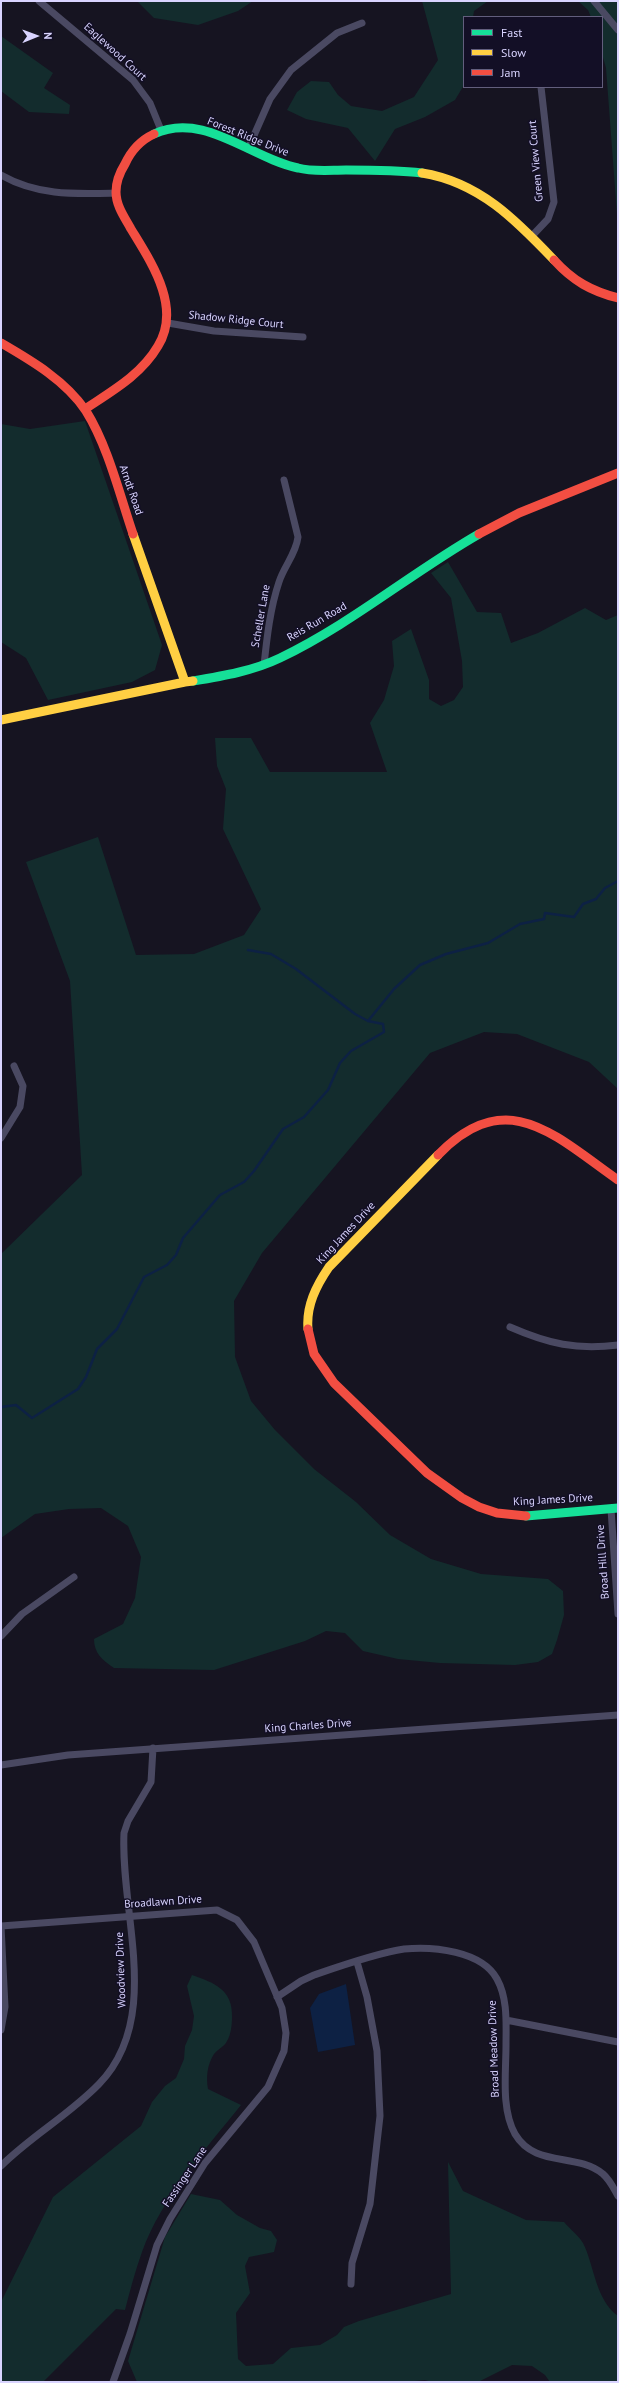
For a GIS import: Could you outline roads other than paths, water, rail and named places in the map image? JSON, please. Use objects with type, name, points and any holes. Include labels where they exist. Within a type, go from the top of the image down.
[{"type":"street","name":"Eaglewood Court","points":[[40,1],[133,80],[150,103],[161,130]]},
{"type":"street","points":[[594,1],[618,30]]},
{"type":"street","points":[[248,149],[270,98],[291,70],[337,33],[362,23]]},
{"type":"street","name":"Green View Court","points":[[531,237],[548,219],[554,202],[541,88]]},
{"type":"street","name":"Forest Ridge Drive","points":[[116,193],[122,171],[130,154],[146,137],[161,130],[194,128],[248,149],[263,157],[299,169],[408,170],[440,175],[480,193],[505,211],[531,237]]},
{"type":"street","points":[[1,175],[28,188],[53,193],[116,193],[125,220],[157,276],[166,308],[168,323],[159,344],[144,365],[85,409]]},
{"type":"street","points":[[531,237],[575,280],[590,289],[618,298]]},
{"type":"street","name":"Shadow Ridge Court","points":[[168,323],[222,332],[303,337]]},
{"type":"street","name":"Arndt Road","points":[[1,343],[45,371],[60,383],[85,409],[105,453],[185,682]]},
{"type":"street","name":"Reis Run Road","points":[[1,720],[185,682],[239,673],[264,665],[347,620],[449,552],[478,535],[519,513],[618,473]]},
{"type":"street","name":"Scheller Lane","points":[[264,665],[270,621],[279,581],[297,546],[298,537],[284,480]]},
{"type":"street","points":[[1,1138],[20,1107],[23,1086],[14,1066]]},
{"type":"street","name":"King James Drive","points":[[614,1508],[508,1515],[485,1509],[450,1489],[410,1459],[326,1372],[310,1344],[307,1317],[314,1288],[329,1267],[447,1146],[475,1127],[501,1120],[523,1120],[535,1124],[558,1136],[618,1180]]},
{"type":"street","points":[[510,1327],[562,1346],[586,1347],[618,1345]]},
{"type":"street","name":"Broad Hill Drive","points":[[614,1508],[618,1614]]},
{"type":"street","points":[[1,1636],[22,1614],[74,1577]]},
{"type":"street","name":"King Charles Drive","points":[[1,1765],[68,1755],[618,1714]]},
{"type":"street","name":"Woodview Drive","points":[[1,2166],[99,2084],[120,2055],[128,2034],[135,1994],[124,1833],[128,1821],[151,1782],[153,1748]]},
{"type":"street","name":"Broadlawn Drive","points":[[1,1926],[209,1910],[232,1916],[250,1934],[277,1997]]},
{"type":"street","points":[[1,1926],[5,2007],[1,2030]]},
{"type":"street","name":"Broad Meadow Drive","points":[[277,1997],[307,1978],[403,1949],[444,1951],[480,1961],[498,1980],[503,1996],[506,2020],[507,2110],[516,2136],[524,2146],[539,2155],[585,2165],[602,2173],[618,2196]]},
{"type":"street","points":[[351,2284],[352,2263],[370,2204],[380,2116],[377,2051],[368,1998],[357,1962]]},
{"type":"street","name":"Fassinger Lane","points":[[113,2382],[130,2334],[155,2252],[170,2219],[205,2163],[268,2087],[282,2060],[286,2034],[284,2020],[277,1997]]},
{"type":"street","points":[[506,2020],[618,2042]]},
{"type":"water","points":[[346,1984],[355,2045],[318,2052],[310,2008],[319,1994]]},
{"type":"waterway","points":[[1,1407],[16,1405],[32,1418],[78,1389],[86,1377],[97,1349],[117,1329],[144,1277],[167,1265],[176,1255],[183,1238],[220,1195],[244,1182],[254,1171],[283,1129],[304,1117],[328,1090],[340,1063],[351,1051],[384,1032],[383,1024],[368,1021],[394,989],[420,965],[446,954],[488,943],[520,924],[544,919],[545,913],[574,917],[583,904],[596,899],[605,888],[618,881]]},
{"type":"waterway","points":[[248,950],[271,954],[296,969],[355,1014],[368,1021]]}]
